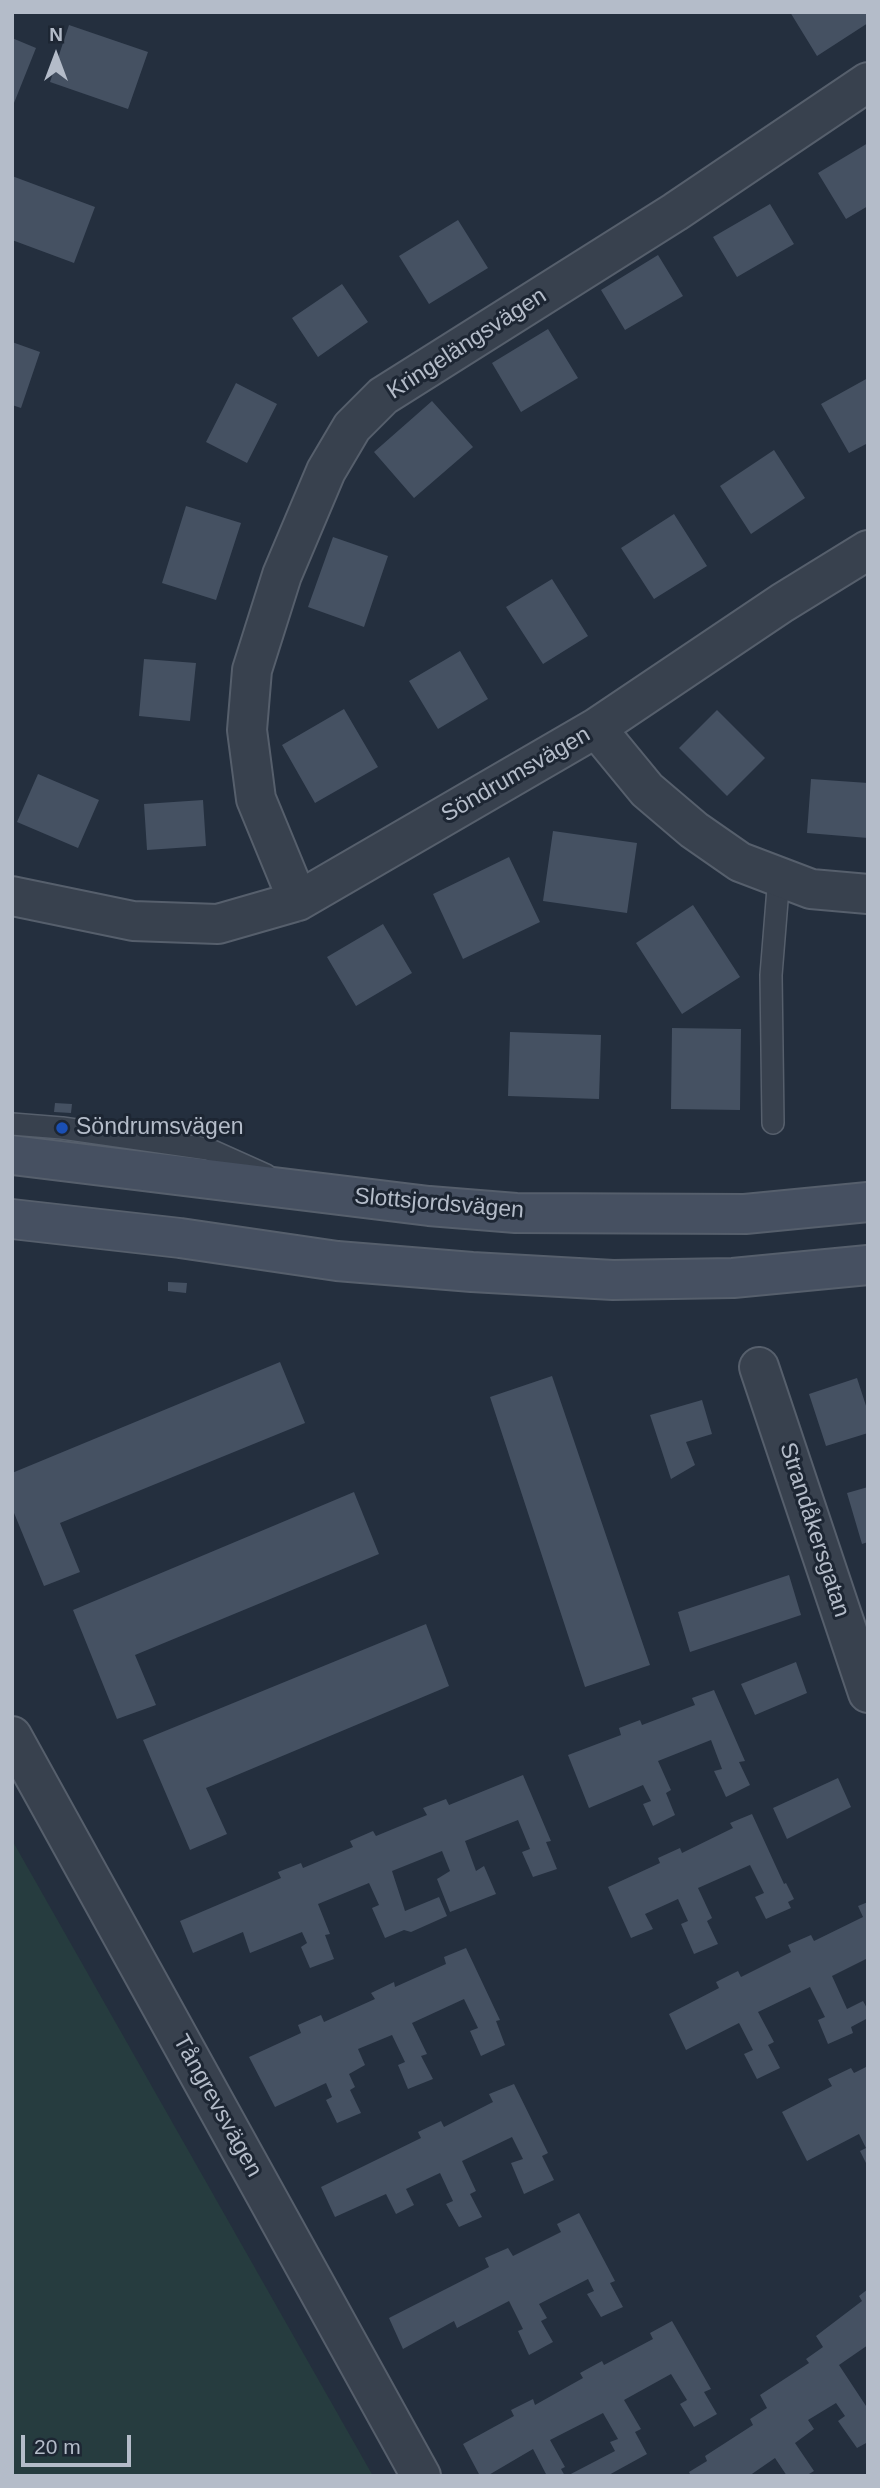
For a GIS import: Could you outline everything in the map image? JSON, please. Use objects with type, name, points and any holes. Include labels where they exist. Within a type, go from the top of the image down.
[{"type":"main road","name":"Slottsjordsvägen","points":[[12,1154],[429,1206],[516,1213],[746,1214],[868,1202]]},
{"type":"main road","points":[[12,1219],[180,1238],[337,1261],[612,1280],[706,1278],[868,1265]]},
{"type":"street","name":"Kringelängsvägen","points":[[298,901],[256,799],[247,730],[252,670],[282,575],[326,471],[352,427],[383,396],[675,212],[868,82]]},
{"type":"street","name":"Söndrumsvägen","points":[[12,896],[133,921],[218,924],[298,901],[596,728],[782,603],[868,550]]},
{"type":"street","points":[[596,728],[647,790],[694,830],[740,862],[811,889],[868,894]]},
{"type":"street","name":"Strandåkersgatan","points":[[759,1367],[868,1693]]},
{"type":"street","name":"Tångrevsvägen","points":[[12,1736],[421,2476]]},
{"type":"lane","points":[[773,1123],[771,975],[779,876]]},
{"type":"lane","points":[[12,1124],[62,1128],[208,1149],[299,1190]]},
{"type":"green space","points":[[12,1840],[373,2476],[12,2476]]},
{"type":"building","points":[[790,12],[868,12],[868,23],[817,56]]},
{"type":"building","points":[[69,25],[148,52],[128,109],[50,82]]},
{"type":"building","points":[[12,38],[36,48],[14,103],[12,102]]},
{"type":"building","points":[[868,143],[868,206],[846,219],[818,173]]},
{"type":"building","points":[[12,176],[95,207],[74,263],[12,240]]},
{"type":"building","points":[[770,204],[794,244],[737,277],[713,237]]},
{"type":"building","points":[[458,220],[488,268],[429,304],[399,256]]},
{"type":"building","points":[[658,255],[683,296],[625,330],[601,290]]},
{"type":"building","points":[[342,284],[368,322],[318,357],[292,318]]},
{"type":"building","points":[[548,329],[578,378],[521,412],[492,363]]},
{"type":"building","points":[[12,342],[40,352],[21,408],[12,405]]},
{"type":"building","points":[[868,378],[868,443],[849,453],[821,404]]},
{"type":"building","points":[[236,383],[277,404],[247,463],[206,442]]},
{"type":"building","points":[[432,401],[473,447],[414,498],[374,452]]},
{"type":"building","points":[[774,450],[805,498],[751,534],[720,486]]},
{"type":"building","points":[[186,506],[241,523],[216,600],[162,583]]},
{"type":"building","points":[[674,514],[707,566],[654,599],[621,548]]},
{"type":"building","points":[[333,537],[388,556],[364,627],[308,607]]},
{"type":"building","points":[[552,579],[588,636],[543,664],[506,607]]},
{"type":"building","points":[[460,651],[488,699],[438,729],[409,681]]},
{"type":"building","points":[[144,659],[196,663],[190,721],[139,716]]},
{"type":"building","points":[[344,709],[378,767],[315,803],[282,745]]},
{"type":"building","points":[[717,710],[765,758],[727,796],[679,748]]},
{"type":"building","points":[[38,774],[99,800],[78,848],[17,822]]},
{"type":"building","points":[[811,779],[868,783],[868,838],[807,833]]},
{"type":"building","points":[[203,800],[206,846],[147,850],[144,804]]},
{"type":"building","points":[[553,831],[637,843],[627,913],[543,901]]},
{"type":"building","points":[[509,857],[540,922],[463,959],[433,894]]},
{"type":"building","points":[[693,905],[740,977],[682,1014],[636,943]]},
{"type":"building","points":[[383,924],[412,973],[356,1006],[327,957]]},
{"type":"building","points":[[672,1028],[741,1029],[740,1110],[671,1109]]},
{"type":"building","points":[[510,1032],[601,1035],[599,1099],[508,1096]]},
{"type":"building","points":[[55,1103],[72,1104],[71,1113],[54,1112]]},
{"type":"building","points":[[168,1282],[187,1283],[186,1293],[168,1291]]},
{"type":"building","points":[[280,1362],[305,1423],[60,1523],[80,1572],[44,1586],[12,1508],[12,1473]]},
{"type":"building","points":[[552,1376],[650,1665],[585,1687],[490,1397]]},
{"type":"building","points":[[857,1378],[868,1412],[868,1433],[826,1446],[809,1394]]},
{"type":"building","points":[[702,1400],[712,1434],[686,1442],[695,1465],[671,1479],[650,1415]]},
{"type":"building","points":[[868,1487],[868,1542],[862,1544],[847,1493]]},
{"type":"building","points":[[354,1492],[379,1554],[135,1655],[156,1705],[117,1719],[73,1610]]},
{"type":"building","points":[[789,1575],[801,1615],[690,1652],[678,1612]]},
{"type":"building","points":[[426,1624],[449,1686],[206,1788],[227,1834],[190,1850],[143,1740]]},
{"type":"building","points":[[796,1662],[807,1693],[755,1715],[741,1684]]},
{"type":"building","points":[[714,1690],[745,1761],[739,1762],[750,1785],[726,1797],[714,1771],[722,1769],[711,1740],[658,1761],[671,1790],[666,1793],[675,1815],[653,1826],[643,1804],[651,1801],[643,1785],[589,1808],[568,1755],[621,1735],[619,1728],[640,1720],[642,1725],[695,1705],[692,1698]]},
{"type":"building","points":[[523,1775],[551,1841],[546,1842],[557,1869],[533,1877],[522,1852],[530,1849],[518,1820],[465,1841],[476,1871],[484,1866],[496,1894],[450,1912],[437,1879],[450,1871],[442,1851],[392,1871],[405,1911],[439,1897],[447,1916],[411,1932],[404,1930],[385,1938],[372,1908],[379,1905],[369,1883],[318,1904],[330,1934],[325,1935],[334,1959],[310,1968],[301,1947],[307,1943],[302,1932],[250,1953],[243,1932],[193,1953],[180,1921],[281,1878],[278,1872],[301,1863],[303,1868],[353,1847],[350,1841],[373,1831],[376,1836],[427,1815],[423,1808],[446,1799],[449,1805]]},
{"type":"building","points":[[838,1778],[851,1807],[787,1839],[773,1808]]},
{"type":"building","points":[[752,1814],[784,1884],[786,1883],[794,1899],[788,1902],[791,1908],[766,1919],[755,1897],[764,1893],[750,1865],[698,1888],[712,1918],[707,1921],[718,1944],[694,1954],[681,1924],[688,1921],[678,1899],[645,1914],[653,1929],[631,1938],[608,1887],[660,1863],[658,1858],[680,1848],[682,1853],[733,1828],[730,1823]]},
{"type":"building","points":[[868,1902],[868,1958],[832,1976],[847,2009],[863,2001],[868,2010],[868,2018],[851,2027],[853,2033],[828,2044],[818,2020],[825,2017],[810,1987],[758,2012],[774,2042],[768,2045],[780,2068],[757,2079],[744,2054],[753,2050],[739,2023],[686,2050],[669,2014],[719,1988],[716,1982],[738,1971],[741,1977],[791,1952],[788,1945],[811,1935],[814,1941],[863,1917],[858,1906]]},
{"type":"building","points":[[466,1948],[500,2020],[496,2021],[505,2045],[481,2056],[470,2031],[478,2028],[464,1999],[412,2023],[427,2054],[421,2056],[433,2079],[408,2089],[398,2065],[405,2062],[392,2035],[358,2049],[365,2065],[349,2074],[355,2087],[350,2090],[361,2113],[337,2123],[326,2100],[332,2097],[326,2083],[275,2107],[249,2057],[301,2033],[298,2025],[321,2015],[324,2022],[375,1999],[371,1993],[394,1982],[395,1987],[446,1964],[444,1957]]},
{"type":"building","points":[[868,2066],[868,2167],[860,2151],[866,2148],[859,2134],[807,2161],[782,2112],[832,2086],[828,2079],[851,2068],[854,2073]]},
{"type":"building","points":[[514,2084],[548,2153],[542,2156],[554,2180],[524,2194],[511,2163],[523,2159],[512,2137],[462,2161],[476,2191],[470,2194],[482,2217],[459,2227],[446,2204],[453,2201],[440,2173],[406,2189],[414,2205],[396,2214],[386,2194],[335,2217],[321,2187],[421,2138],[418,2132],[441,2121],[444,2127],[493,2102],[489,2094]]},
{"type":"building","points":[[579,2213],[615,2281],[610,2283],[623,2307],[601,2317],[587,2294],[594,2291],[588,2279],[539,2304],[547,2318],[541,2321],[553,2342],[529,2355],[518,2331],[523,2329],[509,2301],[457,2328],[454,2321],[403,2349],[389,2318],[489,2267],[485,2258],[508,2248],[513,2256],[561,2232],[557,2224]]},
{"type":"building","points":[[868,2289],[868,2345],[839,2365],[868,2409],[868,2442],[857,2448],[838,2421],[845,2416],[836,2403],[808,2420],[814,2429],[795,2443],[814,2471],[810,2476],[787,2476],[775,2458],[749,2476],[691,2476],[689,2472],[707,2461],[705,2456],[753,2425],[750,2419],[767,2408],[760,2395],[809,2363],[806,2359],[823,2347],[816,2336],[862,2301],[859,2296]]},
{"type":"building","points":[[672,2321],[711,2389],[704,2392],[717,2414],[694,2427],[680,2404],[687,2400],[671,2374],[624,2400],[641,2429],[635,2432],[647,2454],[607,2476],[567,2476],[615,2451],[610,2442],[618,2439],[603,2413],[550,2440],[565,2467],[561,2469],[565,2476],[547,2476],[533,2449],[487,2476],[480,2476],[463,2444],[514,2416],[511,2410],[533,2399],[535,2405],[583,2378],[580,2373],[602,2361],[604,2365],[653,2339],[650,2333]]},
{"type":"place","name":"Söndrumsvägen","points":[[62,1128]]}]
